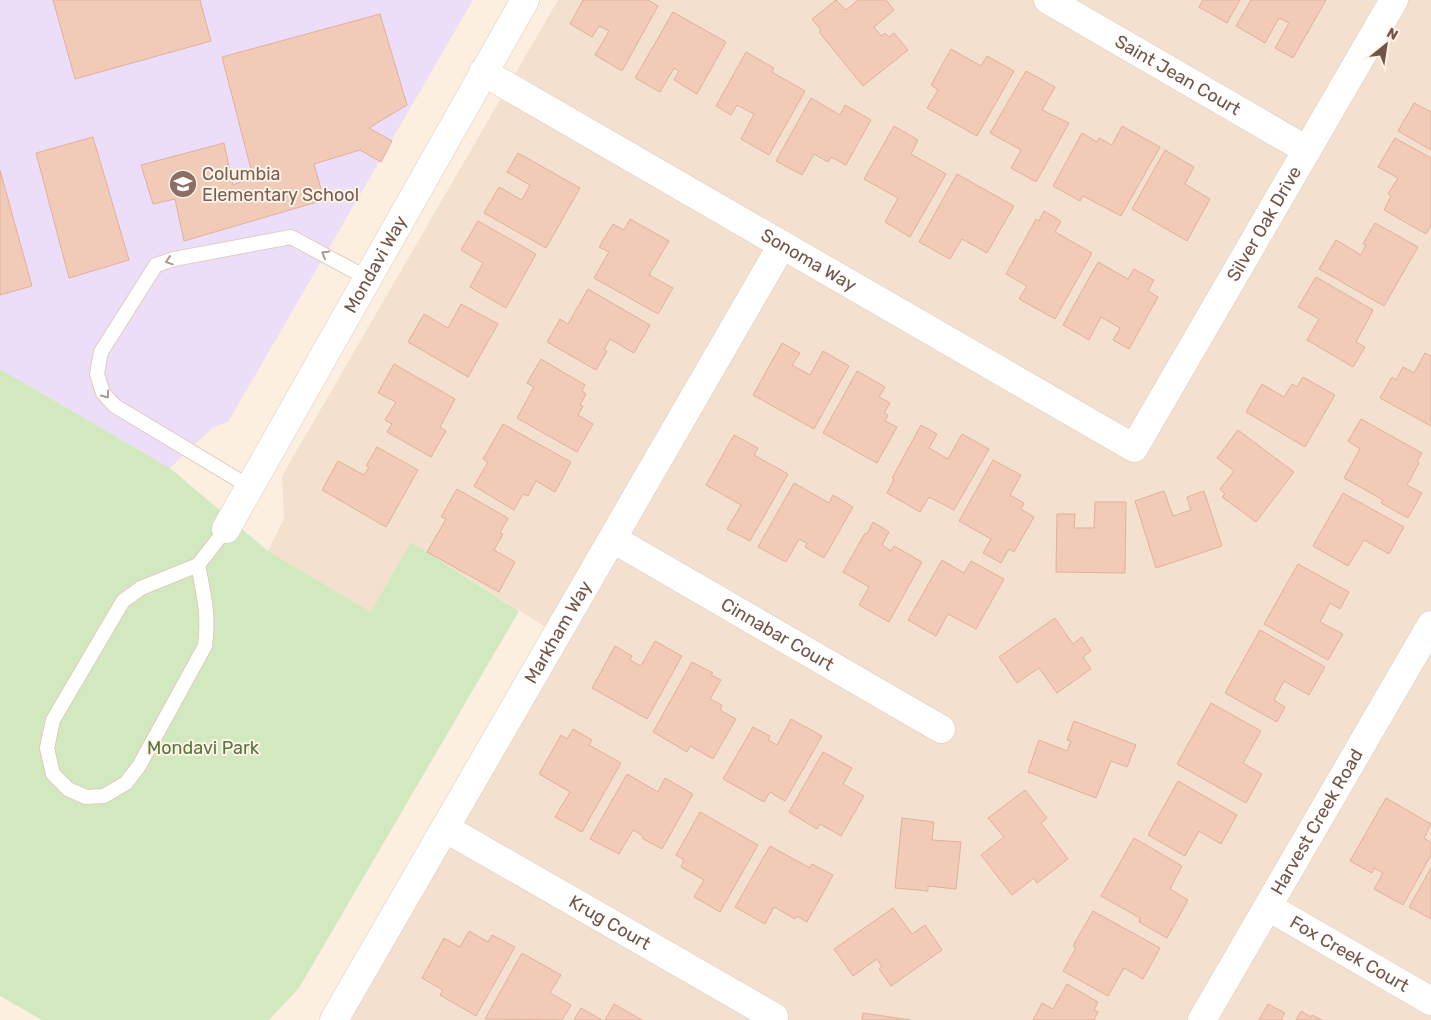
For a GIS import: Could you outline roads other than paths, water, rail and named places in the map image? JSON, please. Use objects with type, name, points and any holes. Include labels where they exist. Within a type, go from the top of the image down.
[{"type":"street","name":"Mondavi Way","points":[[226,529],[525,0]]},
{"type":"street","name":"Saint Jean Court","points":[[1048,0],[1307,150]]},
{"type":"street","name":"Silver Oak Drive","points":[[1134,448],[1394,0]]},
{"type":"street","name":"Sonoma Way","points":[[483,72],[1134,448]]},
{"type":"street","name":"Markham Way","points":[[334,1020],[782,245]]},
{"type":"street","name":"Cinnabar Court","points":[[613,539],[941,729]]},
{"type":"street","name":"Harvest Creek Road","points":[[1202,1020],[1431,625]]},
{"type":"street","name":"Krug Court","points":[[445,828],[774,1017]]},
{"type":"street","name":"Fox Creek Court","points":[[1268,907],[1431,1001]]},
{"type":"lane","points":[[250,487],[115,406],[103,393],[97,374],[101,352],[156,265],[174,258],[290,237],[367,278]]},
{"type":"lane","points":[[198,565],[207,608],[208,626],[205,646],[140,766],[126,783],[104,796],[86,797],[68,789],[53,774],[47,748],[53,720],[123,601],[141,588],[198,565],[226,529]]},
{"type":"place","name":"Columbia Elementary School","points":[[183,184]]},
{"type":"park label","name":"Mondavi Park","points":[[203,748]]}]
